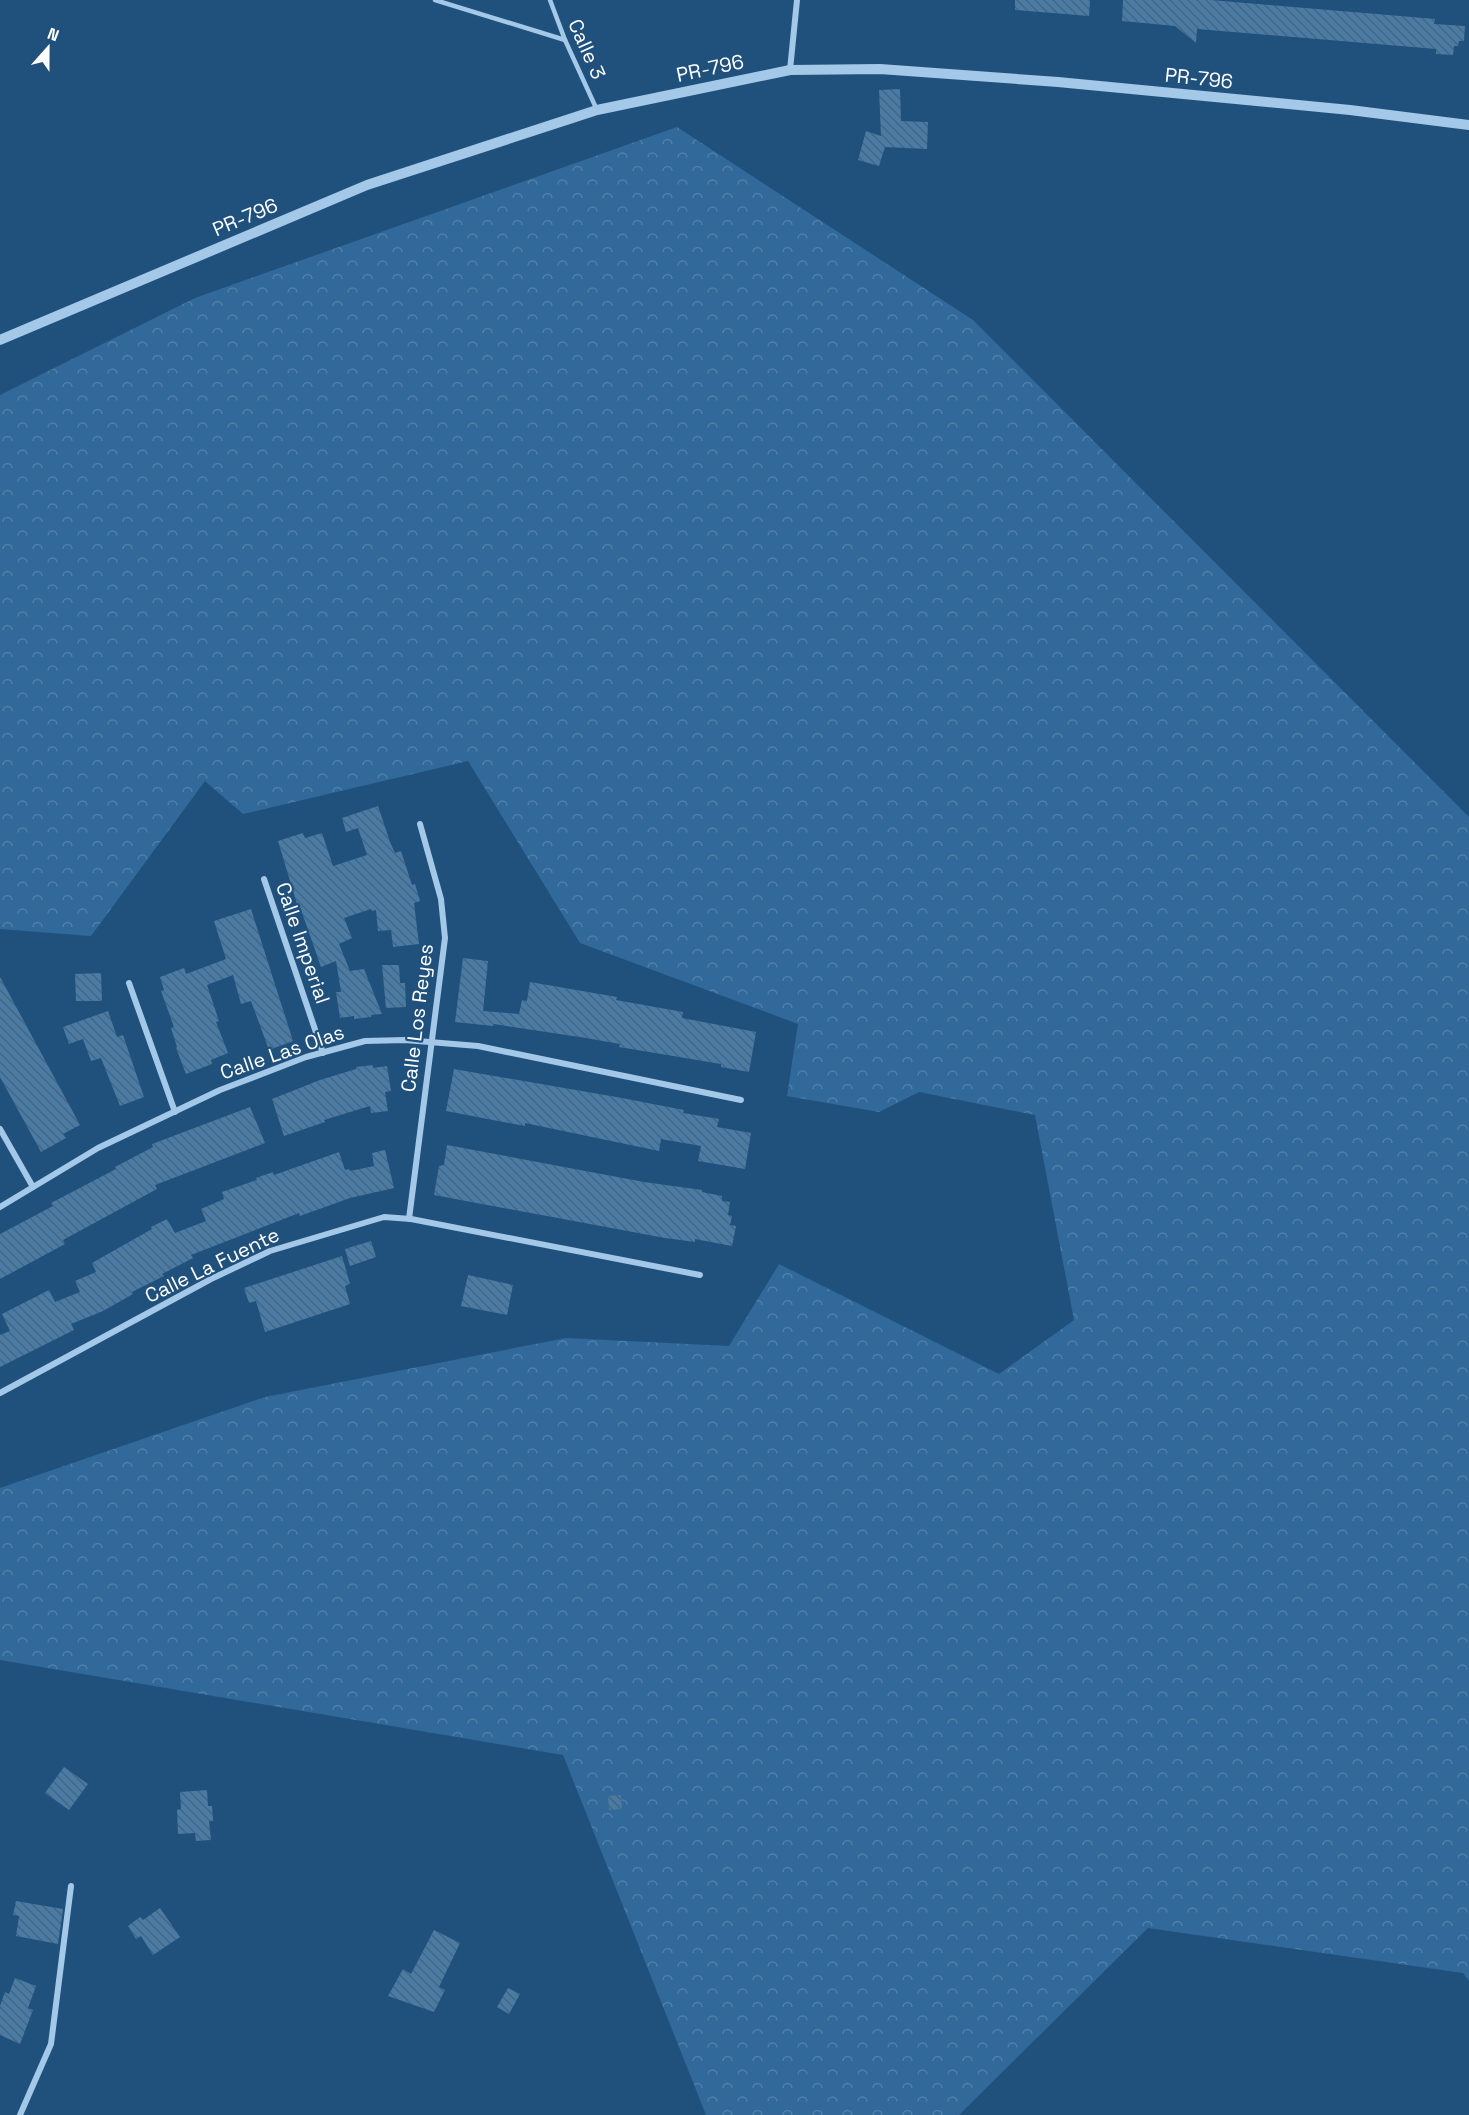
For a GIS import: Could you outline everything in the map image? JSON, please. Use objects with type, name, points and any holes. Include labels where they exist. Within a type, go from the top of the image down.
[{"type":"street","points":[[790,70],[796,0]]},
{"type":"street","name":"PR-796","points":[[0,340],[367,185],[597,110],[790,70],[880,69],[1058,82],[1350,110],[1469,125]]},
{"type":"street","name":"Calle Los Reyes","points":[[409,1219],[445,938],[441,898],[420,824]]},
{"type":"street","name":"Calle Imperial","points":[[264,879],[322,1053]]},
{"type":"street","points":[[129,983],[175,1112]]},
{"type":"street","name":"Calle Las Olas","points":[[0,1207],[98,1148],[220,1090],[306,1057],[365,1041],[405,1040],[478,1046],[741,1100]]},
{"type":"street","points":[[0,1129],[33,1187]]},
{"type":"street","name":"Calle La Fuente","points":[[0,1393],[212,1279],[270,1251],[384,1217],[409,1219],[700,1275]]},
{"type":"street","points":[[20,2115],[51,2044],[71,1886]]},
{"type":"lane","points":[[435,0],[565,40]]},
{"type":"lane","name":"Calle 3","points":[[550,0],[565,40],[597,110]]},
{"type":"green space","points":[[677,127],[973,320],[1469,817],[1469,1981],[1463,1973],[1148,1928],[959,2115],[706,2115],[563,1755],[0,1660],[0,1488],[265,1397],[566,1338],[729,1346],[779,1264],[999,1374],[1074,1320],[1035,1115],[919,1092],[879,1112],[787,1096],[798,1024],[580,943],[468,761],[243,814],[205,781],[91,936],[0,929],[0,395],[195,298]]},
{"type":"building","points":[[1015,0],[1090,0],[1089,16],[1015,10]]},
{"type":"building","points":[[1123,0],[1211,0],[1435,19],[1434,24],[1465,26],[1464,41],[1459,41],[1458,46],[1454,46],[1453,55],[1436,54],[1436,49],[1197,29],[1196,43],[1175,26],[1122,21]]},
{"type":"building","points":[[900,89],[901,121],[928,122],[927,149],[885,147],[879,166],[858,160],[866,131],[881,136],[879,90]]},
{"type":"building","points":[[378,806],[395,853],[401,851],[412,885],[415,884],[420,901],[414,903],[419,944],[393,947],[391,930],[378,931],[376,910],[371,909],[344,918],[352,938],[339,944],[350,971],[364,969],[382,1014],[354,1019],[354,1016],[340,1018],[336,992],[341,992],[336,961],[321,967],[299,904],[297,904],[278,841],[303,833],[305,838],[322,833],[333,866],[367,855],[358,828],[346,832],[342,818]]},
{"type":"building","points":[[251,909],[293,1041],[269,1050],[251,1001],[241,1004],[233,975],[207,985],[219,1021],[216,1022],[228,1053],[211,1060],[212,1064],[186,1074],[176,1048],[171,1028],[174,1027],[161,991],[164,990],[160,977],[184,968],[186,974],[226,959],[214,921]]},
{"type":"building","points":[[463,958],[488,961],[483,1011],[519,1014],[522,1000],[527,1001],[530,982],[617,997],[616,1000],[683,1012],[682,1018],[756,1032],[749,1072],[721,1067],[721,1064],[619,1047],[620,1044],[586,1038],[494,1024],[493,1026],[455,1022]]},
{"type":"building","points":[[382,965],[399,965],[400,983],[405,983],[406,1007],[386,1008]]},
{"type":"building","points":[[101,973],[102,1001],[76,1001],[75,974]]},
{"type":"building","points":[[0,977],[80,1125],[63,1134],[66,1138],[41,1152],[0,1077]]},
{"type":"building","points":[[108,1011],[117,1037],[123,1035],[144,1097],[120,1106],[101,1058],[91,1061],[83,1039],[69,1044],[63,1027]]},
{"type":"building","points":[[373,1065],[373,1068],[387,1066],[391,1091],[385,1092],[388,1111],[371,1113],[370,1106],[324,1120],[325,1122],[284,1136],[272,1099],[356,1069],[356,1067]]},
{"type":"building","points":[[454,1069],[622,1098],[719,1119],[717,1127],[751,1133],[745,1169],[698,1161],[701,1146],[661,1139],[659,1151],[525,1123],[525,1126],[446,1111]]},
{"type":"building","points":[[250,1107],[265,1143],[155,1185],[157,1189],[63,1240],[65,1244],[0,1279],[0,1234],[53,1206],[51,1203],[116,1169],[115,1167],[153,1147],[152,1144]]},
{"type":"building","points":[[447,1145],[644,1182],[702,1190],[702,1192],[722,1196],[722,1201],[730,1202],[728,1215],[732,1216],[730,1225],[736,1226],[732,1246],[695,1239],[695,1242],[665,1238],[434,1195],[439,1166],[444,1165]]},
{"type":"building","points":[[385,1150],[394,1188],[350,1198],[300,1216],[299,1213],[191,1255],[193,1258],[132,1292],[133,1294],[103,1311],[71,1324],[74,1330],[0,1367],[0,1335],[10,1331],[2,1314],[49,1290],[55,1302],[80,1292],[75,1281],[96,1272],[92,1263],[152,1229],[151,1227],[167,1219],[175,1233],[206,1221],[201,1209],[224,1199],[222,1192],[273,1172],[274,1175],[339,1152],[345,1170],[350,1171],[374,1166],[372,1153]]},
{"type":"building","points":[[371,1241],[376,1257],[350,1266],[345,1249]]},
{"type":"building","points":[[342,1256],[350,1284],[345,1286],[350,1304],[265,1332],[256,1301],[249,1303],[244,1288]]},
{"type":"building","points":[[468,1275],[513,1285],[507,1315],[461,1306]]},
{"type":"building","points":[[64,1767],[88,1784],[69,1810],[45,1793]]},
{"type":"building","points":[[207,1790],[208,1806],[212,1806],[213,1821],[209,1821],[211,1840],[196,1841],[195,1833],[178,1834],[177,1810],[181,1809],[180,1792]]},
{"type":"building","points":[[621,1795],[622,1809],[609,1810],[608,1796]]},
{"type":"building","points":[[16,1901],[63,1909],[58,1944],[16,1936],[19,1916],[13,1915]]},
{"type":"building","points":[[160,1908],[180,1937],[153,1955],[141,1936],[136,1939],[128,1926],[140,1917],[143,1920]]},
{"type":"building","points":[[434,1930],[460,1943],[439,1987],[445,1990],[434,2012],[388,1996],[403,1969],[411,1974]]},
{"type":"building","points":[[15,1978],[36,1986],[28,2008],[33,2010],[20,2044],[0,2035],[0,2006],[5,1992],[9,1994]]},
{"type":"building","points":[[508,1988],[520,1994],[509,2014],[497,2007]]}]
